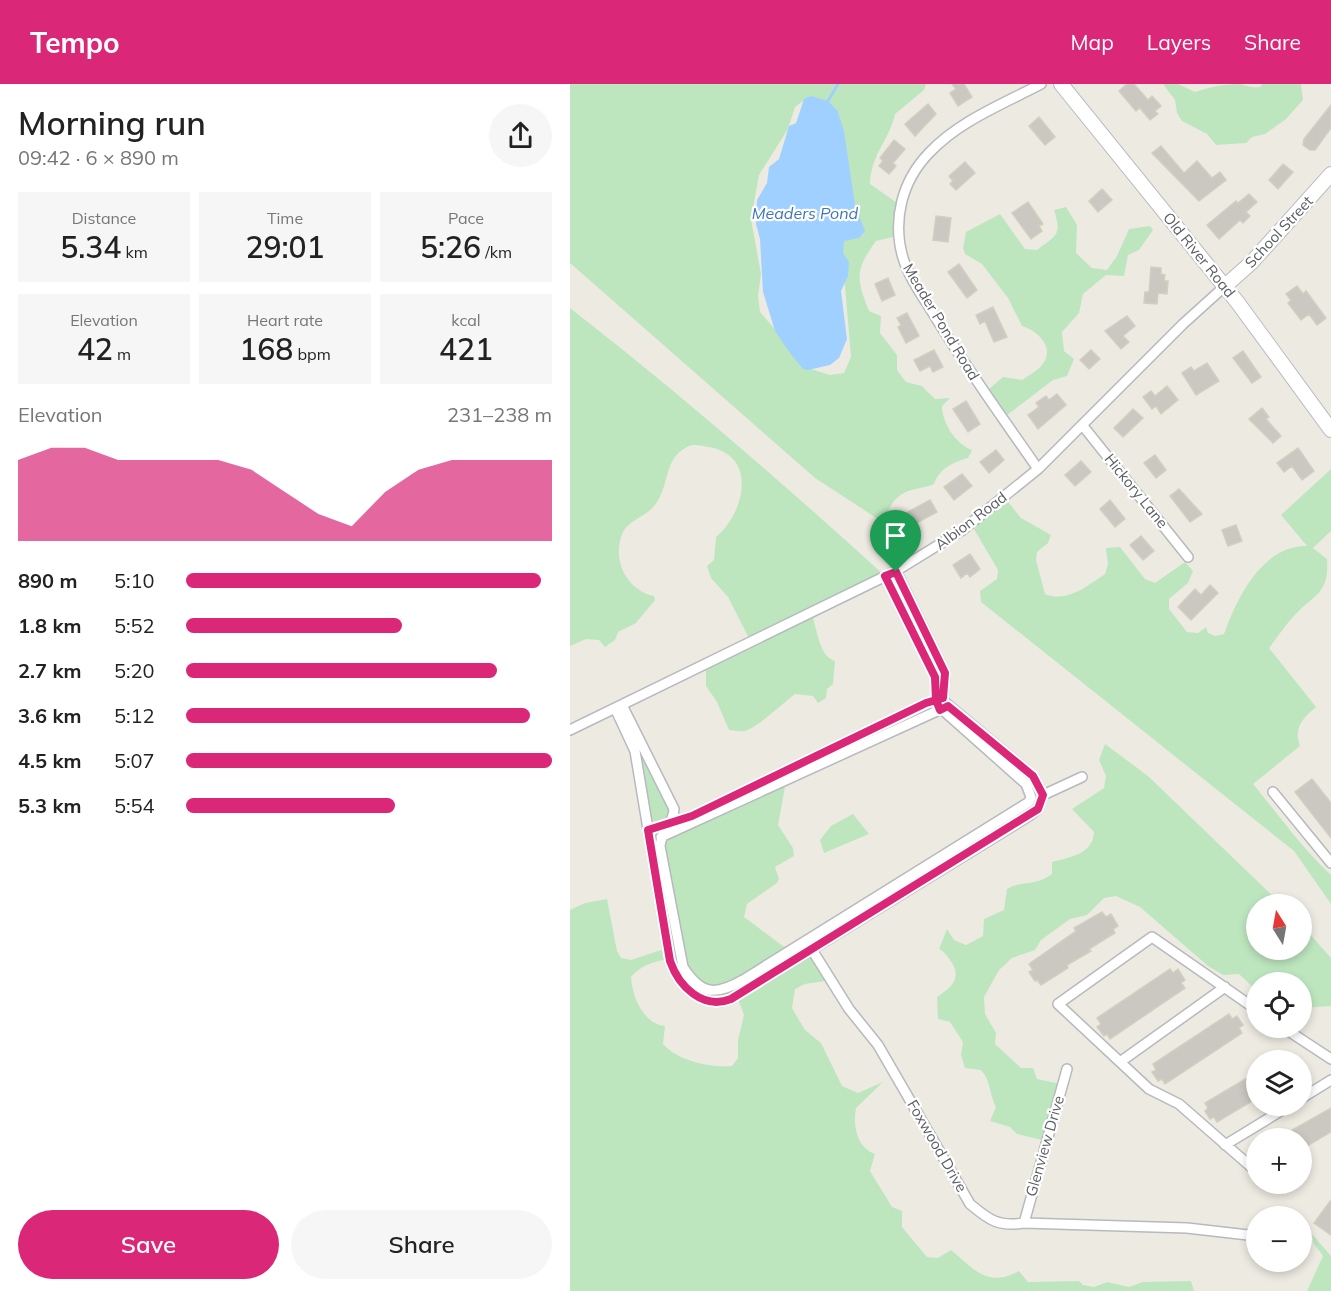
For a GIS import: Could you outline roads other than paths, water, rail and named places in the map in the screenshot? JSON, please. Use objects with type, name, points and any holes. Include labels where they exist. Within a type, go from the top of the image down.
[{"type":"main road","name":"Old River Road","points":[[1061,84],[1224,287],[1331,430]]},
{"type":"main road","name":"School Street","points":[[1224,287],[1252,262],[1331,174]]},
{"type":"street","name":"Meader Pond Road","points":[[1038,469],[958,353],[910,275],[903,259],[898,225],[906,185],[928,153],[966,124],[1041,84]]},
{"type":"street","name":"Albion Road","points":[[570,730],[896,572],[961,531],[1038,469],[1183,324],[1224,287]]},
{"type":"street","name":"Hickory Lane","points":[[1083,426],[1188,557]]},
{"type":"street","points":[[896,572],[945,673],[942,704]]},
{"type":"street","points":[[619,706],[674,809],[674,818],[661,837],[683,967],[696,983],[711,992],[733,986],[1024,807],[1031,797],[1026,784],[942,704],[935,677],[885,576]]},
{"type":"street","points":[[942,704],[1033,776],[1043,795]]},
{"type":"street","points":[[649,835],[942,704]]},
{"type":"street","points":[[649,835],[661,837],[942,704]]},
{"type":"street","points":[[619,706],[635,751],[673,970],[692,993],[707,1003],[724,1002],[739,995],[1029,816],[1038,809],[1043,795],[1082,777]]},
{"type":"street","points":[[1273,792],[1331,863]]},
{"type":"street","points":[[893,888],[899,896]]},
{"type":"street","points":[[1246,1002],[1152,937],[1058,1004],[1149,1089],[1179,1104],[1246,1162]]},
{"type":"street","name":"Foxwood Drive","points":[[807,940],[849,1009],[878,1045],[970,1204],[988,1219],[1006,1226],[1024,1223],[1187,1228],[1246,1235]]},
{"type":"street","points":[[733,986],[739,995]]},
{"type":"street","points":[[1120,1062],[1224,987]]},
{"type":"street","points":[[1299,1038],[1331,1059]]},
{"type":"street","name":"Glenview Drive","points":[[1024,1223],[1067,1069]]},
{"type":"street","points":[[1312,1092],[1331,1080]]},
{"type":"street","points":[[1225,1144],[1272,1116]]},
{"type":"water","name":"Meaders Pond","points":[[811,96],[828,101],[837,110],[844,131],[855,205],[865,231],[859,238],[844,241],[843,253],[849,262],[848,276],[841,291],[847,339],[839,358],[830,365],[808,370],[803,369],[775,331],[763,292],[760,239],[756,224],[757,200],[767,183],[769,167],[779,159],[789,126],[796,123],[804,99]]},
{"type":"waterway","points":[[828,101],[838,84]]}]
